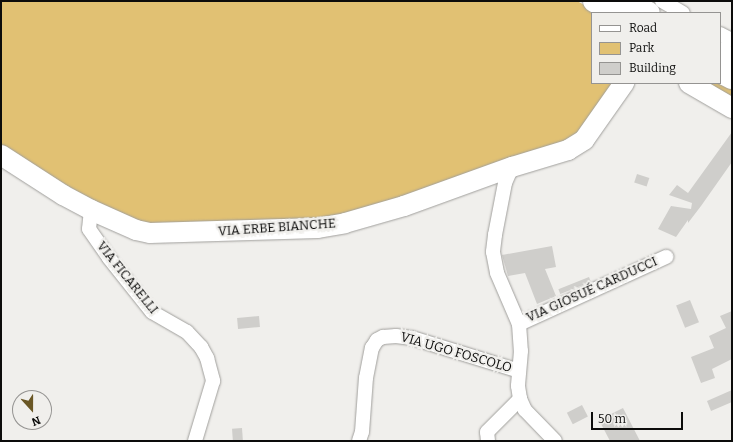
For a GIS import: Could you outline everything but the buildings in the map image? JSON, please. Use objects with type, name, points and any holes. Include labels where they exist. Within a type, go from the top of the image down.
[{"type":"main road","points":[[594,1],[613,12]]},
{"type":"main road","points":[[628,1],[647,12]]},
{"type":"main road","points":[[721,54],[732,60]]},
{"type":"main road","points":[[721,72],[732,78]]},
{"type":"street","points":[[662,1],[681,12]]},
{"type":"street","points":[[721,34],[732,40]]},
{"type":"street","name":"VIA ERBE BIANCHE","points":[[1,154],[63,195],[91,210],[136,230],[150,233],[318,228],[346,223],[404,206],[512,167],[568,150],[584,140],[623,84]]},
{"type":"street","points":[[691,84],[732,108]]},
{"type":"street","points":[[512,167],[505,183],[494,235],[493,252],[497,273],[519,324],[521,351],[518,386],[520,399],[525,410],[555,441]]},
{"type":"street","name":"VIA FICARELLI","points":[[91,210],[88,229],[109,258],[152,312],[187,332],[201,347],[207,358],[213,381],[195,441]]},
{"type":"street","name":"VIA GIOSUÉ CARDUCCI","points":[[519,324],[666,257]]},
{"type":"street","name":"VIA UGO FOSCOLO","points":[[358,441],[362,432],[365,384],[372,348],[377,340],[383,337],[396,336],[412,338],[519,371]]},
{"type":"street","points":[[488,441],[487,432],[520,399]]},
{"type":"green space","points":[[1,1],[577,1],[597,12],[591,12],[591,84],[617,84],[581,133],[565,145],[344,217],[147,227],[83,195],[1,146]]},
{"type":"green space","points":[[721,83],[732,87],[732,100],[703,84]]}]
